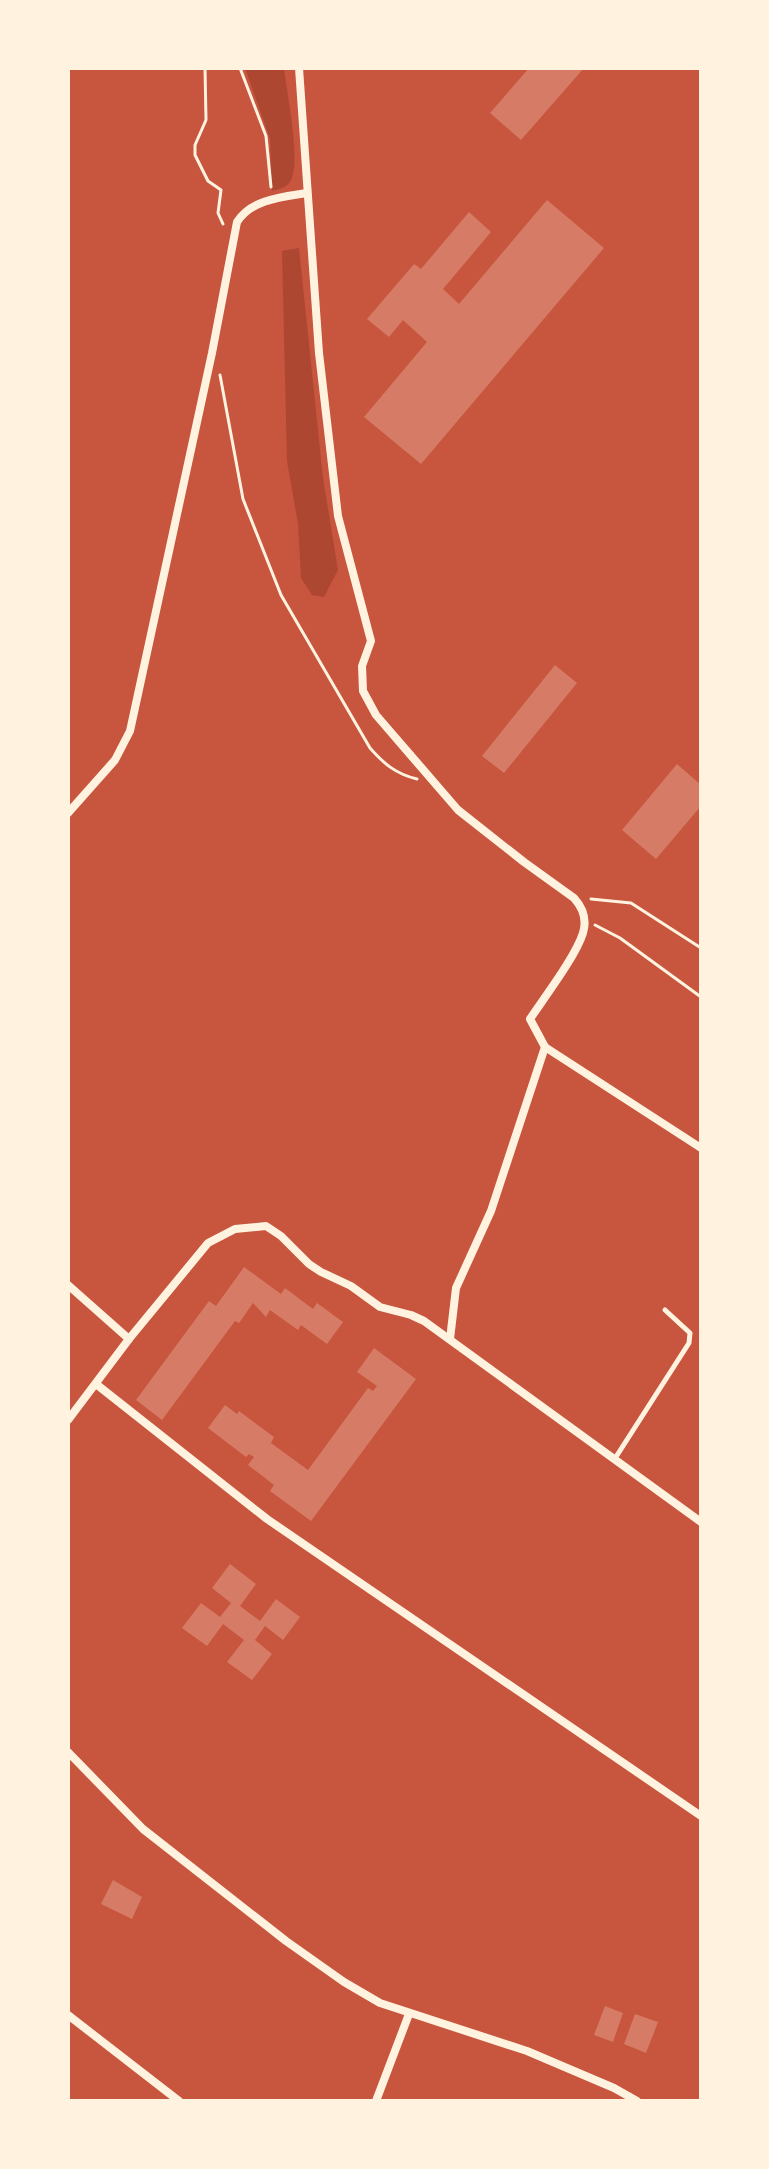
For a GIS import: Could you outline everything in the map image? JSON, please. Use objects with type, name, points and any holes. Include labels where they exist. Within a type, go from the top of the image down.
[{"type":"street","points":[[299,68],[319,353],[338,516],[371,641],[362,666],[363,691],[376,715],[458,810],[580,904],[585,919],[584,932],[530,1019],[545,1047],[701,1148]]},
{"type":"street","points":[[68,813],[115,760],[130,731],[212,353],[233,231],[243,213],[273,199],[307,193]]},
{"type":"street","points":[[450,1339],[456,1288],[491,1211],[545,1047]]},
{"type":"street","points":[[68,1420],[129,1339],[208,1243],[235,1229],[266,1226],[321,1272],[351,1286],[380,1307],[411,1315],[450,1339],[701,1522]]},
{"type":"street","points":[[68,1285],[129,1339]]},
{"type":"street","points":[[96,1384],[267,1519],[701,1816]]},
{"type":"street","points":[[68,1752],[143,1829],[212,1885],[344,1982],[380,2003],[527,2051],[637,2101]]},
{"type":"street","points":[[376,2101],[409,2014]]},
{"type":"street","points":[[68,2015],[179,2101]]},
{"type":"lane","points":[[614,1460],[689,1343],[690,1333],[665,1310]]},
{"type":"path","points":[[205,68],[206,120],[195,145],[195,155],[208,181],[221,190],[218,213],[222,223],[233,231]]},
{"type":"path","points":[[240,68],[266,136],[273,199]]},
{"type":"path","points":[[212,353],[223,384],[243,499],[281,595],[370,748],[386,766],[405,777],[436,784]]},
{"type":"path","points":[[574,898],[631,903],[701,948]]},
{"type":"path","points":[[585,919],[620,938],[701,997]]},
{"type":"shaded area","points":[[245,68],[284,68],[294,140],[294,168],[289,184],[272,191],[270,139]]},
{"type":"shaded area","points":[[299,248],[323,478],[338,570],[324,597],[312,595],[301,578],[298,524],[287,461],[282,251]]},
{"type":"building","points":[[529,68],[584,68],[521,140],[490,113]]},
{"type":"building","points":[[547,200],[604,248],[421,464],[364,417],[427,342],[403,320],[389,337],[367,319],[414,264],[421,269],[469,212],[491,232],[443,289],[459,304]]},
{"type":"building","points":[[555,665],[577,683],[504,773],[482,756]]},
{"type":"building","points":[[677,764],[701,785],[701,806],[656,859],[622,830]]},
{"type":"building","points":[[244,1267],[281,1294],[285,1288],[313,1309],[317,1303],[343,1322],[327,1344],[301,1325],[298,1330],[270,1310],[266,1317],[253,1303],[239,1323],[235,1321],[162,1420],[136,1400],[209,1301],[216,1306]]},
{"type":"building","points":[[374,1348],[416,1379],[311,1521],[270,1491],[274,1485],[248,1465],[254,1457],[249,1454],[246,1457],[208,1428],[225,1405],[237,1414],[239,1411],[274,1437],[271,1443],[308,1470],[368,1388],[373,1391],[377,1386],[357,1372]]},
{"type":"building","points":[[230,1564],[256,1584],[240,1606],[260,1621],[276,1599],[300,1617],[283,1640],[265,1626],[255,1640],[272,1654],[252,1680],[227,1662],[244,1640],[223,1624],[207,1646],[182,1628],[201,1603],[220,1617],[231,1603],[212,1588]]},
{"type":"building","points":[[113,1880],[142,1897],[132,1919],[101,1904]]},
{"type":"building","points":[[605,2006],[623,2013],[613,2042],[594,2035]]},
{"type":"building","points":[[635,2014],[658,2022],[646,2053],[624,2044]]}]
